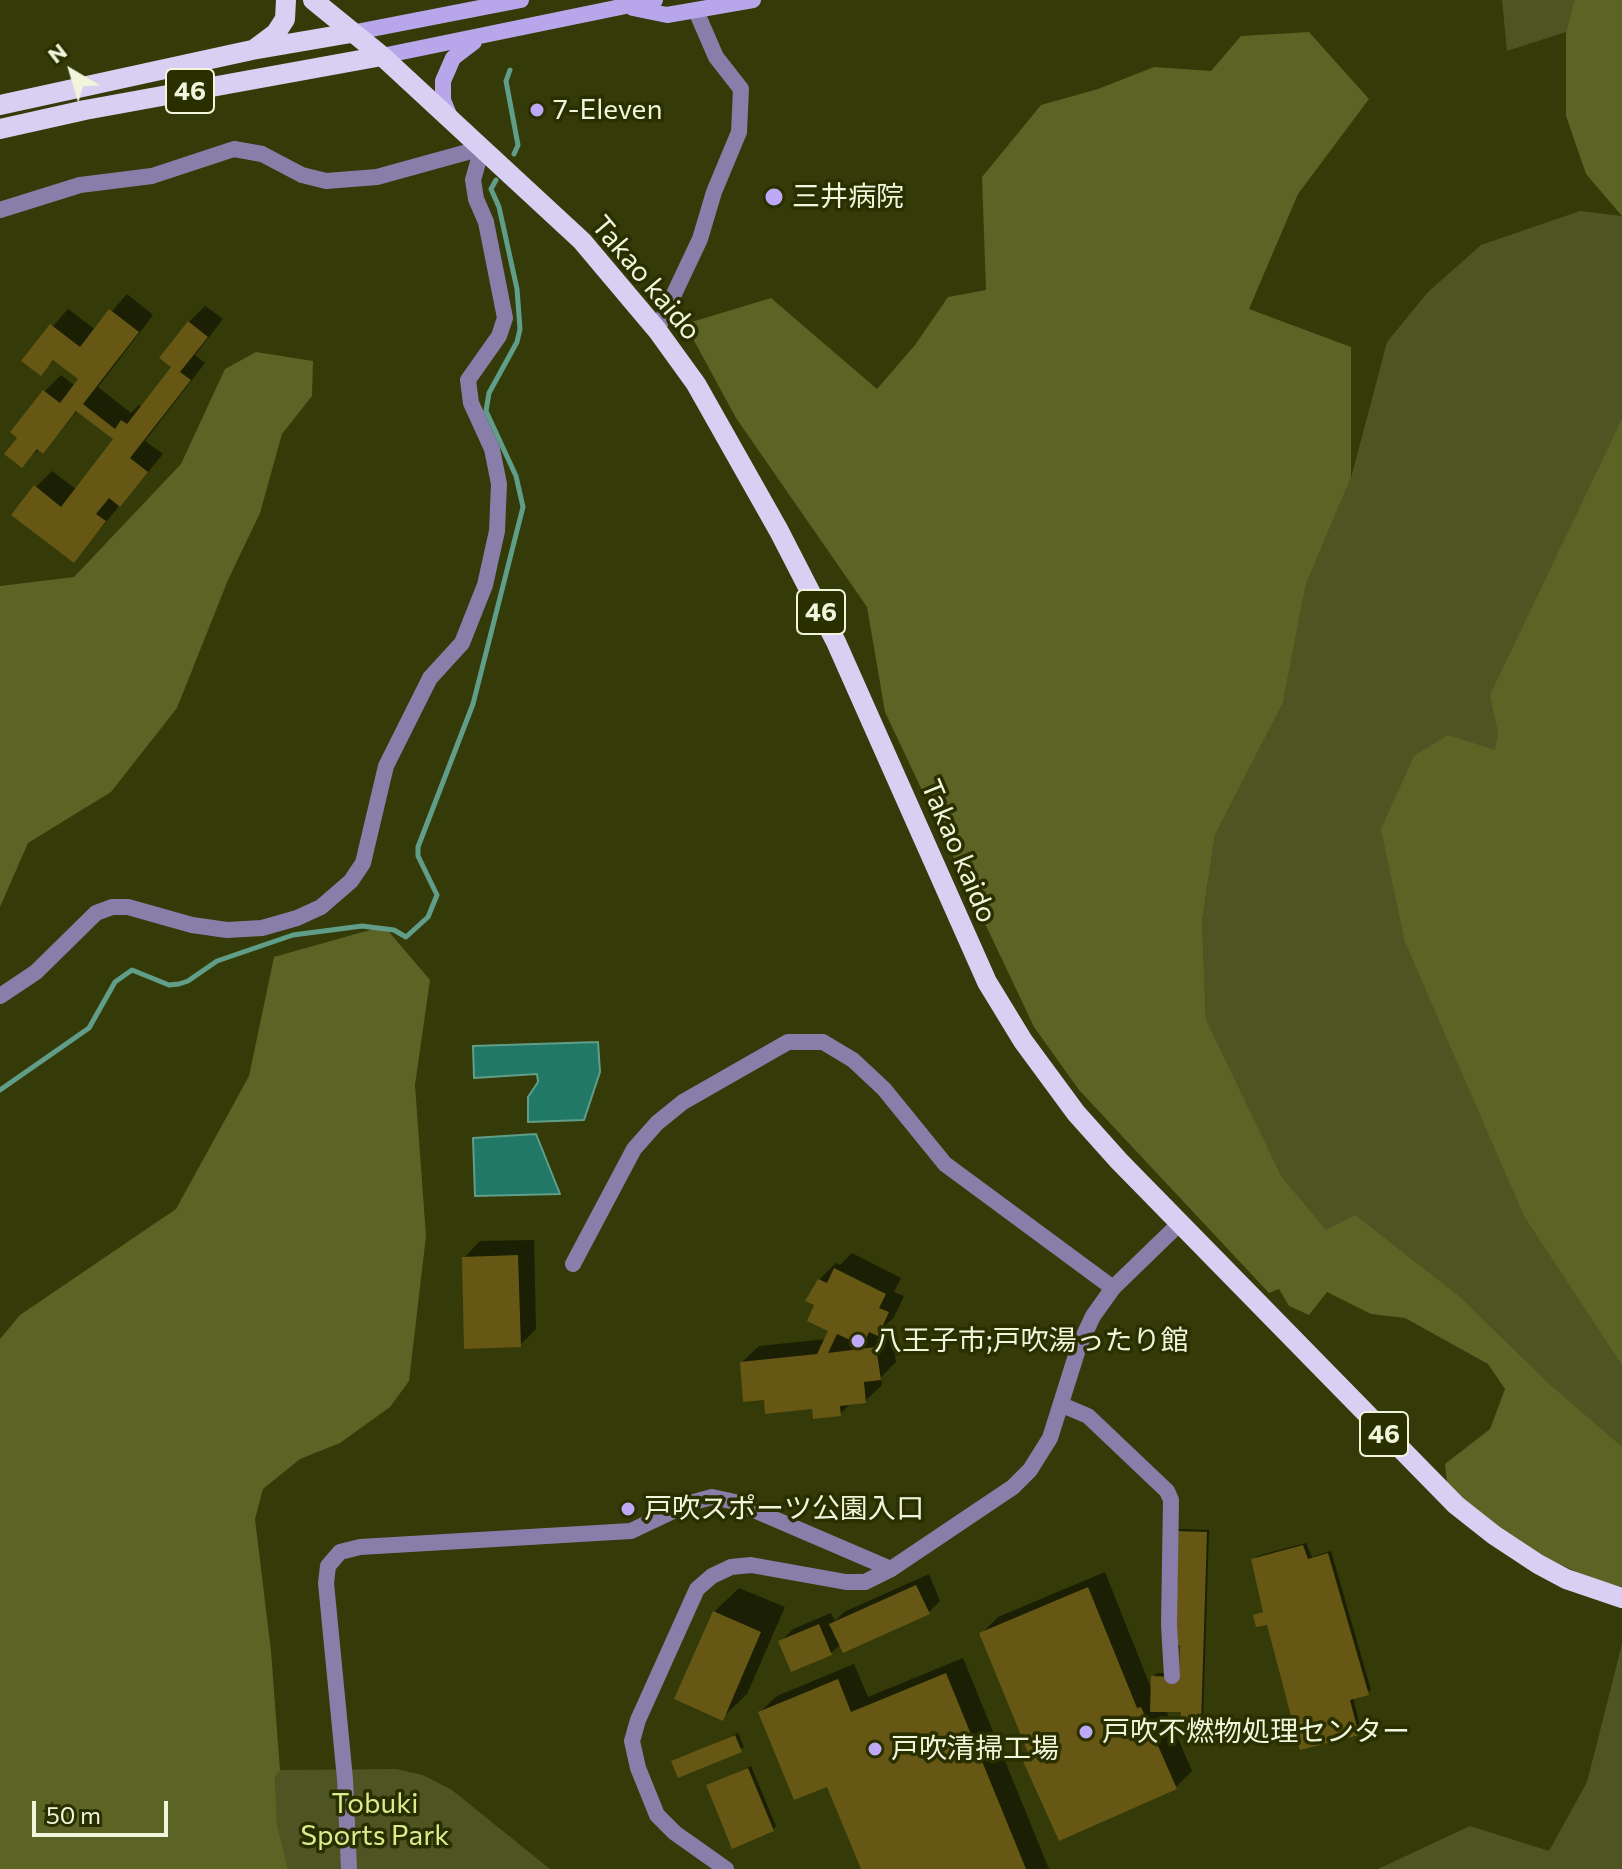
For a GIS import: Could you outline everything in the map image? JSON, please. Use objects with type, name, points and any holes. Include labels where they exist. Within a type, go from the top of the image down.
[{"type":"main road","points":[[252,50],[276,33],[285,19],[286,0]]},
{"type":"main road","name":"46","points":[[313,0],[351,33]]},
{"type":"main road","points":[[439,18],[485,0]]},
{"type":"main road","points":[[351,33],[521,0]]},
{"type":"main road","points":[[382,56],[655,0]]},
{"type":"main road","points":[[626,7],[667,15],[753,0]]},
{"type":"main road","name":"46","points":[[0,105],[252,50],[351,33]]},
{"type":"main road","name":"Takao kaido","points":[[351,33],[382,56],[582,241],[657,330],[711,408],[823,615],[860,693],[975,960],[1039,1066],[1076,1113],[1422,1473],[1465,1513],[1538,1564],[1566,1579],[1622,1598]]},
{"type":"main road","points":[[451,119],[443,100],[443,81],[449,66],[460,51],[490,35]]},
{"type":"main road","name":"46","points":[[0,129],[85,110],[382,56]]},
{"type":"street","points":[[657,330],[700,239],[714,192],[739,132],[741,89],[716,57],[696,11]]},
{"type":"street","points":[[0,210],[80,185],[152,176],[234,149],[262,154],[302,175],[326,181],[377,177],[482,148]]},
{"type":"street","points":[[0,996],[36,972],[96,913],[112,907],[128,907],[192,925],[227,930],[262,928],[321,907],[351,881],[363,863],[386,766],[430,678],[462,643],[485,585],[497,531],[499,484],[492,449],[471,403],[468,380],[499,336],[505,318],[486,222],[476,199],[473,180],[482,148]]},
{"type":"street","points":[[573,1264],[634,1149],[657,1123],[683,1102],[788,1042],[823,1042],[853,1060],[884,1089],[945,1164],[1113,1288]]},
{"type":"street","points":[[726,1869],[675,1833],[657,1815],[638,1768],[632,1741],[638,1720],[697,1589],[712,1576],[731,1567],[751,1565],[846,1582],[865,1582],[891,1569],[1013,1487],[1030,1470],[1050,1438],[1079,1346],[1093,1316],[1113,1288],[1180,1223]]},
{"type":"street","points":[[1062,1405],[1088,1416],[1167,1491],[1171,1500],[1169,1625],[1172,1676]]},
{"type":"street","points":[[349,1869],[345,1779],[326,1583],[328,1566],[340,1552],[360,1547],[631,1531],[690,1503],[712,1497],[735,1502],[891,1569]]},
{"type":"green space","points":[[1502,0],[1574,0],[1566,32],[1507,51]]},
{"type":"green space","points":[[1574,0],[1622,0],[1622,216],[1586,174],[1566,116],[1566,32]]},
{"type":"green space","points":[[1309,32],[1369,99],[1298,194],[1249,309],[1351,347],[1351,478],[1306,584],[1283,703],[1215,835],[1202,921],[1206,1020],[1282,1177],[1326,1230],[1355,1215],[1460,1297],[1549,1384],[1622,1447],[1622,1587],[1597,1581],[1523,1548],[1448,1492],[1445,1464],[1490,1429],[1505,1389],[1488,1364],[1405,1318],[1371,1314],[1327,1292],[1309,1315],[1289,1306],[1279,1289],[1269,1293],[1079,1090],[1034,1027],[885,712],[867,607],[736,418],[685,324],[771,298],[877,389],[915,345],[948,297],[986,290],[982,177],[1041,105],[1098,89],[1154,67],[1211,71],[1241,36]]},
{"type":"green space","points":[[1580,211],[1622,216],[1622,1491],[1553,1415],[1337,1244],[1282,1177],[1206,1021],[1202,921],[1215,835],[1283,703],[1306,584],[1351,478],[1387,342],[1428,292],[1481,245]]},
{"type":"green space","points":[[256,352],[313,361],[312,396],[282,434],[260,513],[228,580],[177,708],[111,792],[28,843],[0,907],[0,586],[74,577],[181,464],[225,369]]},
{"type":"green space","points":[[1622,419],[1622,1365],[1524,1216],[1405,942],[1381,829],[1414,756],[1448,735],[1495,750],[1498,733],[1490,695]]},
{"type":"green space","points":[[384,926],[430,980],[415,1085],[426,1236],[409,1381],[390,1407],[340,1443],[300,1459],[263,1489],[255,1519],[271,1651],[280,1770],[275,1778],[277,1824],[288,1869],[0,1869],[0,1339],[20,1315],[176,1209],[249,1076],[274,957]]},
{"type":"green space","points":[[1622,1644],[1622,1869],[1378,1869],[1470,1826],[1549,1851],[1587,1782]]},
{"type":"green space","name":"Tobuki Sports Park","points":[[396,1769],[423,1775],[452,1790],[550,1869],[288,1869],[277,1825],[275,1779],[279,1770]]},
{"type":"water","points":[[598,1042],[600,1072],[584,1120],[528,1122],[528,1097],[538,1082],[537,1074],[474,1078],[473,1046]]},
{"type":"water","points":[[536,1134],[560,1194],[475,1196],[473,1138]]},
{"type":"building","points":[[109,309],[139,332],[83,404],[115,429],[121,420],[127,424],[171,367],[159,358],[188,321],[208,337],[180,372],[191,380],[130,458],[148,472],[120,507],[109,498],[96,514],[106,521],[74,563],[11,515],[34,485],[61,507],[113,439],[76,411],[43,454],[37,449],[22,468],[4,454],[17,438],[10,432],[43,390],[60,403],[78,379],[53,360],[41,376],[21,361],[50,324],[80,347]]},
{"type":"building","points":[[518,1255],[521,1347],[464,1349],[462,1257]]},
{"type":"building","name":"八王子市;戸吹湯ったり館","points":[[834,1268],[886,1294],[879,1308],[889,1312],[878,1336],[869,1332],[863,1346],[837,1334],[828,1353],[876,1347],[881,1380],[864,1382],[866,1403],[840,1406],[841,1416],[813,1419],[812,1409],[765,1414],[764,1400],[743,1402],[740,1362],[817,1354],[828,1331],[807,1321],[814,1305],[805,1301],[818,1279],[827,1283]]},
{"type":"building","points":[[1175,1531],[1207,1532],[1201,1725],[1180,1724],[1181,1712],[1150,1712],[1151,1676],[1179,1677],[1180,1645],[1171,1645]]},
{"type":"building","points":[[1303,1545],[1308,1559],[1328,1553],[1369,1695],[1350,1700],[1359,1735],[1300,1750],[1267,1625],[1256,1627],[1253,1615],[1263,1612],[1251,1559]]},
{"type":"building","points":[[916,1585],[930,1614],[843,1653],[829,1624]]},
{"type":"building","name":"戸吹不燃物処理センター","points":[[1088,1587],[1137,1708],[1141,1707],[1177,1789],[1059,1841],[1022,1759],[1029,1755],[979,1633]]},
{"type":"building","points":[[713,1611],[761,1632],[723,1721],[674,1699]]},
{"type":"building","points":[[819,1624],[832,1655],[791,1672],[778,1641]]},
{"type":"building","name":"戸吹清掃工場","points":[[946,1673],[1026,1869],[861,1869],[827,1787],[794,1800],[758,1712],[838,1679],[851,1712]]},
{"type":"building","points":[[735,1735],[742,1752],[678,1778],[671,1761]]},
{"type":"building","points":[[748,1768],[774,1831],[732,1849],[706,1785]]},
{"type":"waterway","points":[[510,70],[506,81],[518,145],[514,154]]},
{"type":"waterway","points":[[0,1090],[89,1028],[115,982],[132,970],[169,985],[179,984],[217,961],[293,935],[362,926],[394,930],[406,937],[428,917],[437,895],[418,856],[418,847],[473,704],[523,507],[516,476],[486,411],[489,393],[517,342],[520,329],[517,289],[499,207],[491,189],[496,180]]},
{"type":"place","name":"7-Eleven","points":[[537,110]]},
{"type":"place","name":"三井病院","points":[[774,197]]},
{"type":"place","name":"八王子市;戸吹湯ったり館","points":[[858,1341]]},
{"type":"place","name":"戸吹スポーツ公園入口","points":[[628,1509]]},
{"type":"place","name":"戸吹不燃物処理センター","points":[[1086,1732]]},
{"type":"place","name":"戸吹清掃工場","points":[[875,1749]]}]
